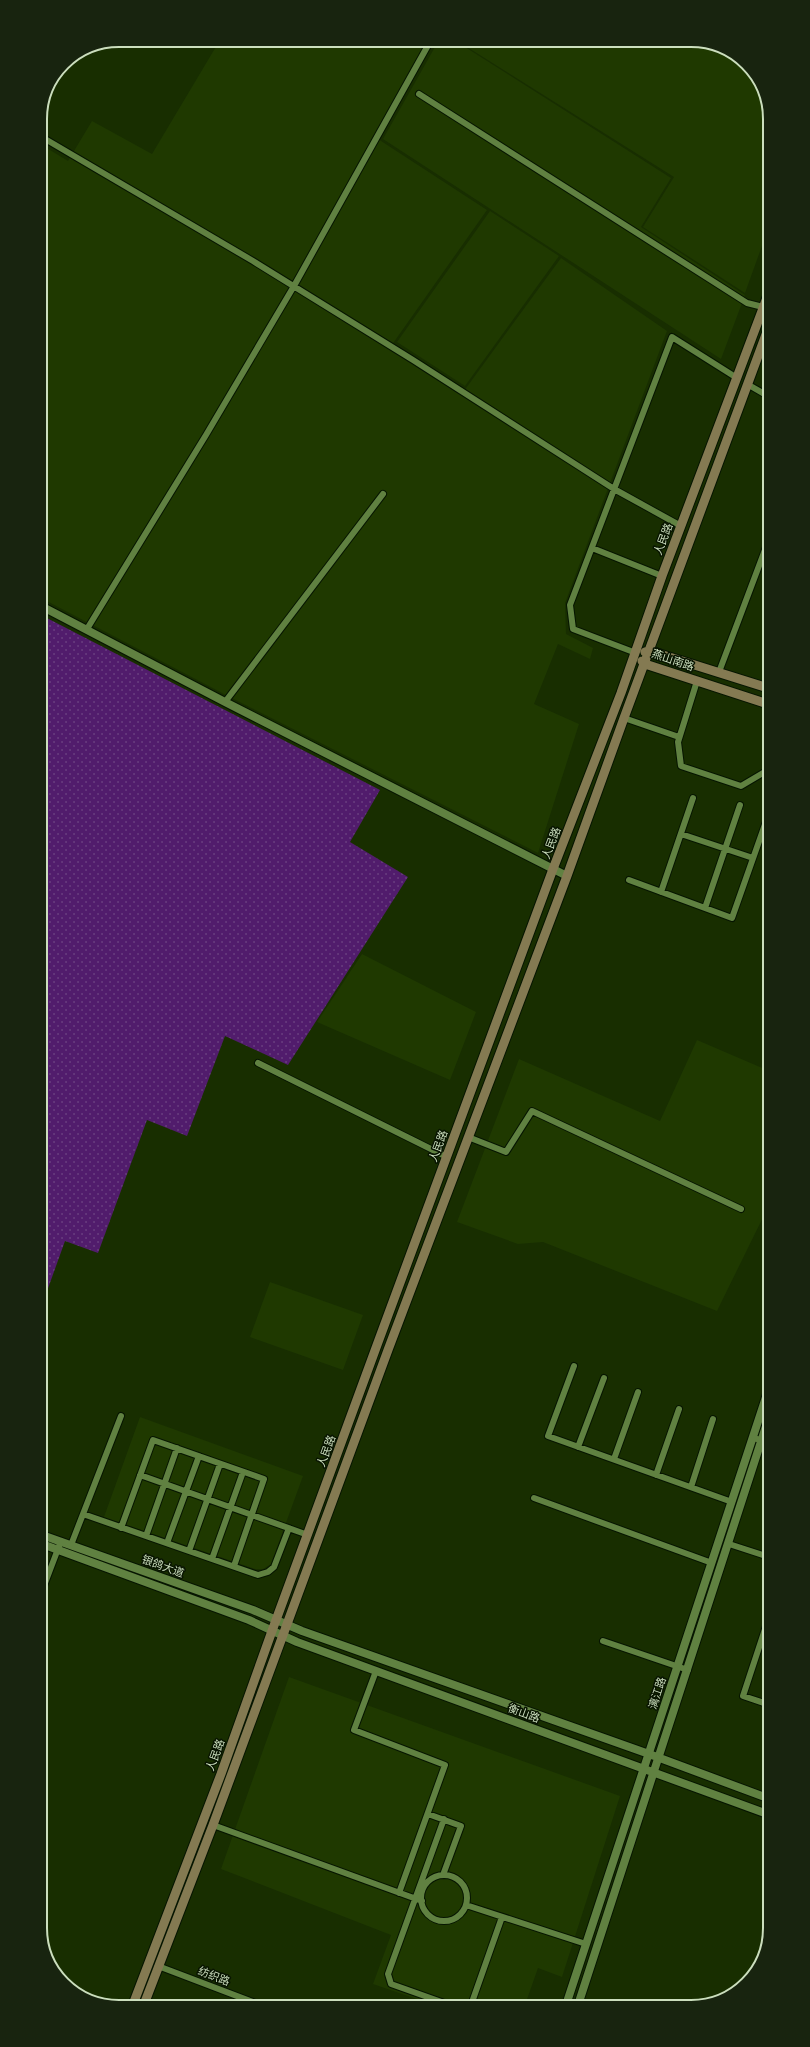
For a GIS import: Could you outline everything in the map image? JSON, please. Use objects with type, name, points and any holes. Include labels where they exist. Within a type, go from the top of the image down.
[{"type":"main road","name":"人民路","points":[[135,2000],[228,1755],[276,1620],[447,1157],[636,653],[662,576],[763,307]]},
{"type":"main road","name":"人民路","points":[[146,2000],[213,1825],[468,1137],[568,876],[624,718],[763,342]]},
{"type":"main road","name":"燕山南路","points":[[636,653],[650,651],[763,686]]},
{"type":"main road","name":"燕山南路","points":[[636,653],[645,664],[763,702]]},
{"type":"main road","points":[[228,1755],[238,1758]]},
{"type":"main road","points":[[149,1962],[158,1966]]},
{"type":"street","points":[[87,629],[206,435],[294,286],[427,47]]},
{"type":"street","points":[[419,94],[747,303],[763,307]]},
{"type":"street","points":[[47,140],[294,286],[413,360],[614,489],[681,526]]},
{"type":"street","points":[[636,653],[573,629],[570,605],[672,337],[737,378]]},
{"type":"street","points":[[747,384],[763,393]]},
{"type":"street","points":[[225,702],[383,494]]},
{"type":"street","points":[[592,548],[662,576]]},
{"type":"street","points":[[719,672],[763,555]]},
{"type":"street","points":[[47,609],[225,702],[568,876]]},
{"type":"street","points":[[697,681],[679,736],[678,742],[681,766],[741,786],[763,773]]},
{"type":"street","points":[[624,718],[679,736]]},
{"type":"street","points":[[661,892],[693,798]]},
{"type":"street","points":[[705,908],[740,805]]},
{"type":"street","points":[[629,880],[732,918],[763,830]]},
{"type":"street","points":[[681,834],[753,858]]},
{"type":"street","points":[[258,1063],[447,1157]]},
{"type":"street","points":[[468,1137],[506,1152],[532,1112],[741,1209]]},
{"type":"street","points":[[574,1366],[548,1436],[732,1502]]},
{"type":"street","points":[[578,1447],[604,1378]]},
{"type":"street","points":[[614,1460],[638,1392]]},
{"type":"street","name":"漓江路","points":[[568,2000],[763,1407]]},
{"type":"street","points":[[656,1475],[679,1409]]},
{"type":"street","points":[[71,1545],[121,1416]]},
{"type":"street","points":[[690,1487],[713,1419]]},
{"type":"street","points":[[753,1438],[763,1440]]},
{"type":"street","points":[[121,1528],[153,1440],[177,1448],[264,1479],[234,1566]]},
{"type":"street","points":[[146,1536],[177,1448]]},
{"type":"street","name":"漓江路","points":[[580,2000],[660,1758],[728,1544],[763,1449]]},
{"type":"street","points":[[167,1543],[199,1456]]},
{"type":"street","points":[[189,1551],[220,1464]]},
{"type":"street","points":[[212,1559],[243,1472]]},
{"type":"street","points":[[140,1475],[308,1535]]},
{"type":"street","points":[[534,1498],[712,1563]]},
{"type":"street","points":[[83,1514],[258,1575],[268,1572],[274,1567],[289,1528]]},
{"type":"street","name":"银鸽大道","points":[[47,1538],[59,1545],[249,1620],[272,1631]]},
{"type":"street","name":"银鸽大道","points":[[47,1544],[71,1545],[253,1610],[276,1620]]},
{"type":"street","points":[[728,1544],[763,1555]]},
{"type":"street","points":[[47,1577],[59,1545]]},
{"type":"street","name":"衡山路","points":[[276,1620],[660,1758],[763,1797]]},
{"type":"street","name":"衡山路","points":[[272,1631],[376,1671],[763,1812]]},
{"type":"street","points":[[763,1635],[743,1696],[763,1703]]},
{"type":"street","points":[[603,1641],[688,1670]]},
{"type":"street","points":[[376,1671],[354,1730],[446,1766],[399,1893]]},
{"type":"street","points":[[428,1814],[461,1826],[443,1875]]},
{"type":"street","points":[[436,2000],[391,1984],[388,1974],[414,1898],[444,1819]]},
{"type":"street","points":[[213,1825],[422,1901]]},
{"type":"street","points":[[443,1875],[457,1879],[462,1884],[467,1898],[466,1905],[457,1917],[442,1921],[429,1914],[422,1901],[425,1886],[429,1881],[443,1875]]},
{"type":"street","points":[[466,1905],[586,1944]]},
{"type":"street","points":[[473,2000],[502,1917]]},
{"type":"street","name":"纺织路","points":[[158,1966],[247,2000]]},
{"type":"shaded area","points":[[216,47],[427,47],[378,139],[487,210],[389,349],[461,395],[561,258],[667,331],[565,603],[566,634],[593,648],[590,659],[558,644],[534,704],[579,724],[538,853],[226,695],[47,601],[47,148],[68,161],[92,121],[152,154]]},
{"type":"shaded area","points":[[435,47],[465,47],[671,178],[641,227],[745,295],[721,359],[383,139]]},
{"type":"shaded area","points":[[467,47],[696,47],[719,52],[742,68],[756,87],[762,105],[763,114],[763,243],[745,293],[643,227],[674,177]]},
{"type":"shaded area","points":[[490,211],[559,256],[465,386],[397,342]]},
{"type":"shaded area","points":[[47,618],[380,790],[350,842],[408,877],[288,1065],[225,1036],[187,1136],[147,1120],[98,1253],[65,1241],[47,1291]]},
{"type":"shaded area","points":[[362,954],[476,1012],[450,1080],[317,1022]]},
{"type":"shaded area","points":[[697,1040],[763,1068],[763,1217],[717,1311],[543,1242],[518,1244],[457,1222],[519,1059],[660,1121]]},
{"type":"shaded area","points":[[270,1282],[363,1315],[343,1370],[250,1337]]},
{"type":"shaded area","points":[[140,1417],[303,1476],[271,1564],[263,1569],[255,1569],[104,1517]]},
{"type":"shaded area","points":[[289,1677],[620,1796],[562,1977],[538,1968],[527,2000],[419,2000],[373,1984],[391,1935],[221,1869]]}]
